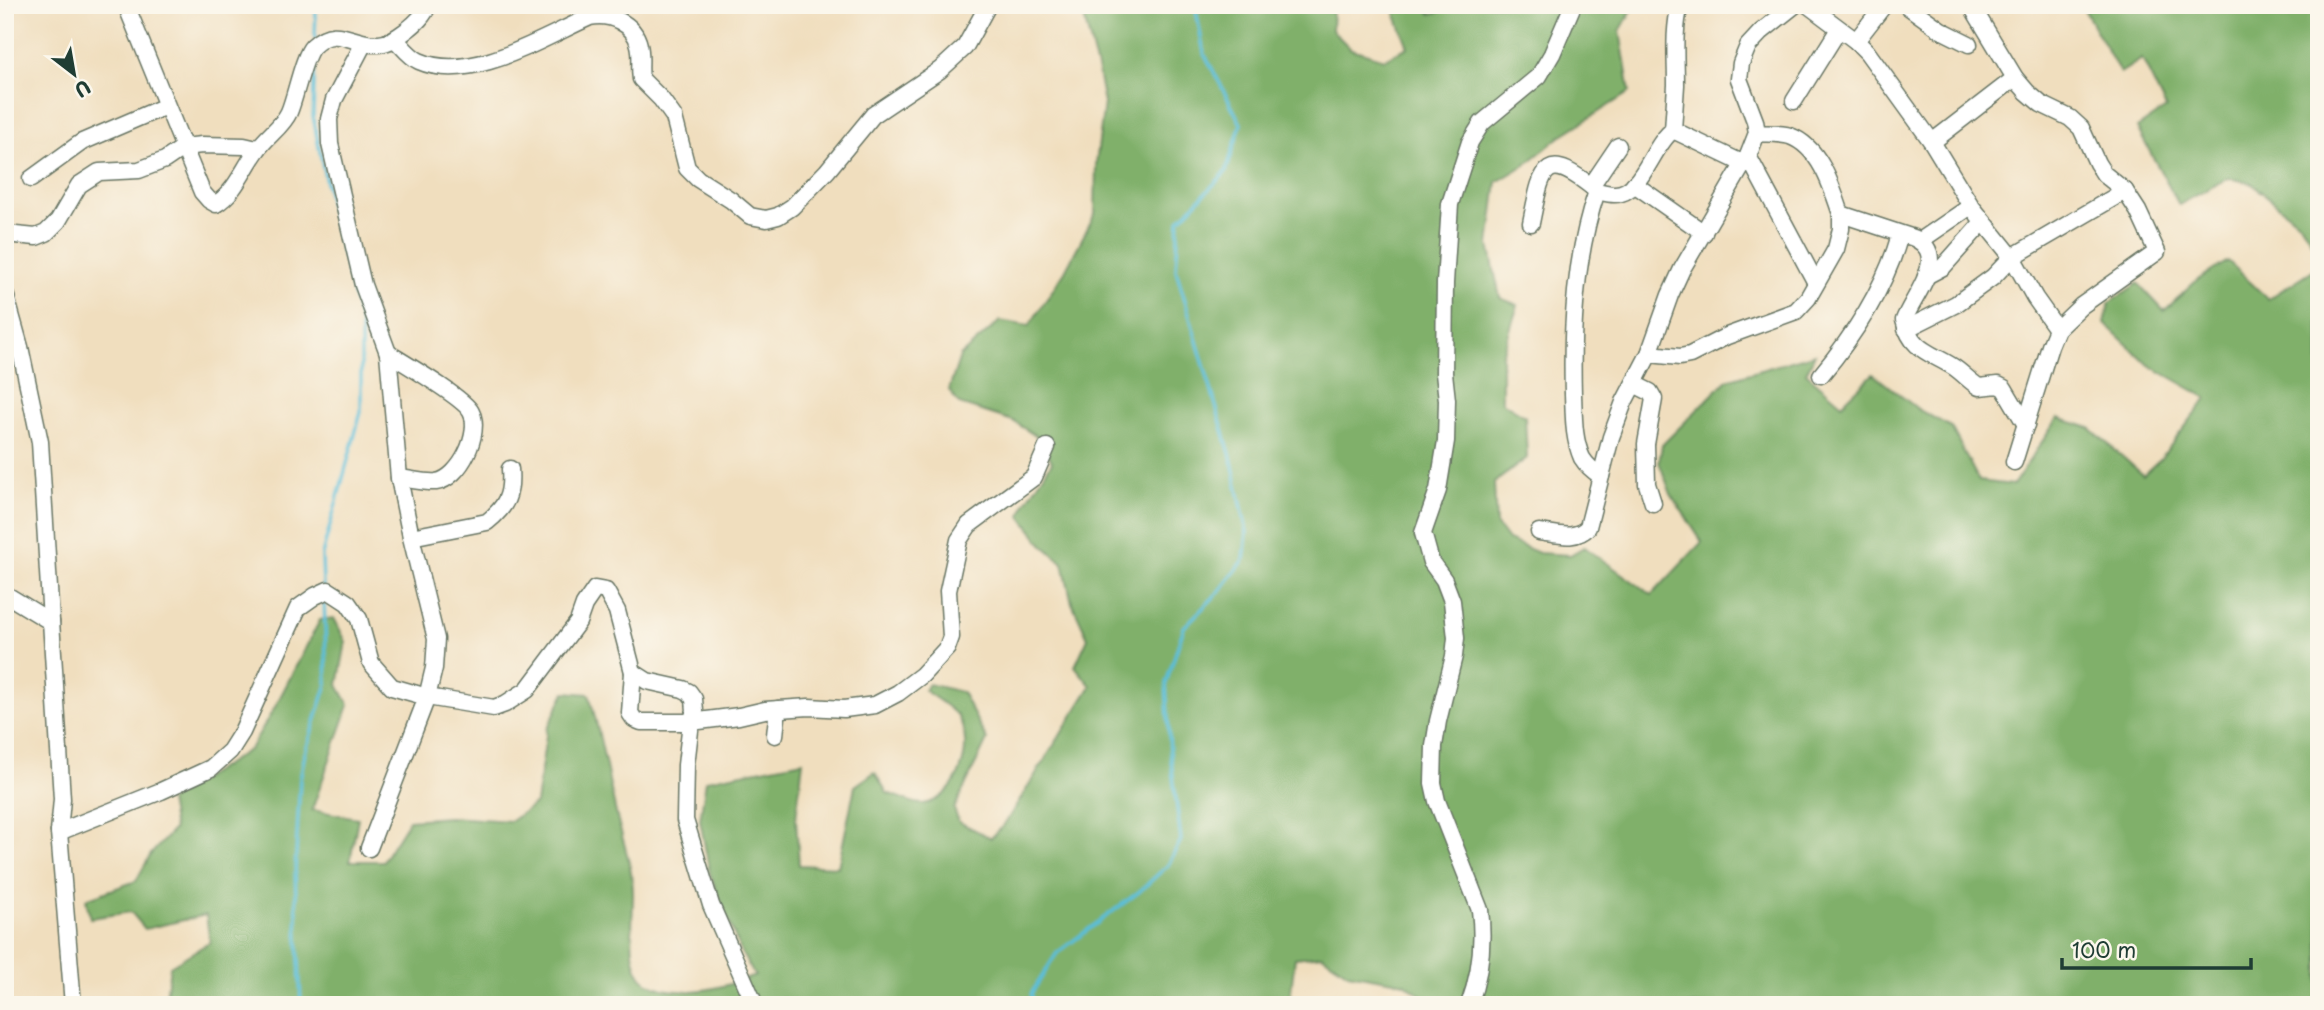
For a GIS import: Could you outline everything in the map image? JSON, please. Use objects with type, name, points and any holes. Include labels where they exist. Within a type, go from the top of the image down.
[{"type":"street","points":[[126,5],[202,192],[216,204],[225,199],[257,149],[288,114],[317,43],[332,35],[345,36],[364,43],[380,44],[395,39],[416,23],[428,5]]},
{"type":"street","points":[[395,39],[416,60],[439,67],[465,66],[499,58],[590,17],[603,14],[622,22],[635,33],[640,47],[641,79],[674,117],[687,168],[750,216],[766,219],[792,208],[873,115],[940,70],[965,47],[988,5]]},
{"type":"street","points":[[1469,1005],[1479,970],[1482,925],[1480,910],[1437,801],[1433,783],[1434,746],[1456,638],[1452,601],[1444,580],[1431,562],[1423,533],[1438,490],[1446,441],[1445,283],[1450,204],[1470,142],[1482,123],[1539,76],[1552,54],[1573,5]]},
{"type":"street","points":[[1531,223],[1537,188],[1545,173],[1553,168],[1563,167],[1594,189],[1615,195],[1634,184],[1656,148],[1673,130],[1676,85],[1674,41],[1680,5]]},
{"type":"street","points":[[1539,532],[1575,536],[1588,527],[1611,437],[1624,402],[1649,354],[1670,295],[1745,160],[1757,133],[1739,79],[1741,63],[1748,46],[1760,32],[1795,5]]},
{"type":"street","points":[[1808,5],[1857,41],[1867,52],[1932,142],[1982,223],[2012,257],[2035,298],[2057,329]]},
{"type":"street","points":[[1794,101],[1833,24],[1838,5]]},
{"type":"street","points":[[1857,41],[1884,5]]},
{"type":"street","points":[[1906,5],[1941,30],[1969,44]]},
{"type":"street","points":[[1971,5],[2015,78],[2041,104],[2070,118],[2081,128],[2104,174],[2125,191],[2138,211],[2157,252],[2081,306],[2057,329],[2014,462]]},
{"type":"street","points":[[364,43],[334,100],[329,119],[330,145],[363,285],[388,353],[399,478],[436,639],[435,668],[427,697],[369,849]]},
{"type":"street","points":[[1932,142],[2015,78]]},
{"type":"street","points":[[31,179],[82,142],[166,106]]},
{"type":"street","points":[[1673,130],[1745,160],[1816,283]]},
{"type":"street","points":[[1649,354],[1680,357],[1690,355],[1727,336],[1796,311],[1808,298],[1836,249],[1841,229],[1841,214],[1831,184],[1813,153],[1803,143],[1788,135],[1757,133]]},
{"type":"street","points":[[5,233],[36,237],[46,233],[58,221],[79,185],[108,170],[122,173],[139,170],[165,160],[184,147],[225,145],[257,149]]},
{"type":"street","points":[[1601,476],[1589,468],[1582,456],[1574,429],[1573,325],[1584,230],[1594,189],[1618,146]]},
{"type":"street","points":[[1634,184],[1704,233]]},
{"type":"street","points":[[1906,329],[1972,294],[2012,257],[2125,191]]},
{"type":"street","points":[[1920,241],[1970,206]]},
{"type":"street","points":[[1841,214],[1920,241],[1928,250],[1931,258],[1927,276],[1904,320],[1906,329],[1920,349],[1952,366],[1979,387],[1998,385],[2004,388],[2026,425]]},
{"type":"street","points":[[1927,276],[1943,267],[1982,223]]},
{"type":"street","points":[[1821,375],[1849,342],[1877,295],[1887,275],[1900,235]]},
{"type":"street","points":[[5,293],[20,347],[40,442],[62,799],[59,832],[73,1005]]},
{"type":"street","points":[[388,353],[459,399],[472,412],[475,431],[465,458],[438,482],[399,478]]},
{"type":"street","points":[[1634,383],[1650,392],[1654,399],[1646,444],[1647,484],[1653,503]]},
{"type":"street","points":[[59,832],[162,792],[211,768],[230,751],[250,714],[298,608],[321,593],[348,603],[359,619],[371,663],[392,687],[427,697],[494,708],[515,699],[527,690],[578,622],[584,605],[595,589],[606,591],[617,611],[634,672],[631,713],[634,719],[641,722],[691,722],[778,709],[844,709],[875,705],[898,693],[922,675],[947,648],[951,637],[948,592],[959,540],[969,525],[1034,477],[1047,447]]},
{"type":"street","points":[[411,537],[487,522],[506,502],[512,487],[509,469]]},
{"type":"street","points":[[5,594],[51,622]]},
{"type":"street","points":[[634,672],[647,681],[690,692],[694,699],[695,711],[691,722],[685,774],[685,820],[711,905],[755,1005]]},
{"type":"street","points":[[775,735],[778,709]]},
{"type":"green space","points":[[1081,5],[1333,5],[1332,30],[1351,49],[1385,59],[1408,47],[1392,5],[1421,5],[1431,14],[1459,5],[1635,5],[1620,31],[1630,92],[1561,136],[1525,165],[1497,182],[1489,245],[1500,298],[1518,305],[1502,355],[1502,402],[1525,416],[1527,458],[1494,483],[1496,524],[1508,540],[1539,553],[1570,555],[1584,547],[1652,595],[1702,542],[1671,494],[1659,462],[1662,445],[1727,380],[1815,354],[1806,373],[1842,404],[1873,374],[1919,410],[1951,427],[1979,481],[2013,485],[2058,418],[2090,428],[2143,475],[2161,458],[2207,398],[2149,365],[2105,324],[2109,303],[2138,283],[2164,311],[2196,281],[2228,261],[2268,299],[2319,266],[2319,1005],[1434,1005],[1405,983],[1348,973],[1322,955],[1295,958],[1290,999],[1292,1005],[167,1005],[170,966],[210,942],[206,915],[145,929],[131,912],[90,918],[86,899],[136,881],[151,854],[174,829],[169,801],[250,749],[320,620],[334,618],[346,642],[338,685],[349,705],[312,810],[358,818],[350,861],[383,861],[409,820],[449,817],[511,821],[536,803],[547,729],[565,692],[589,694],[631,871],[633,953],[640,975],[659,988],[672,991],[701,990],[755,976],[742,954],[710,874],[700,820],[706,780],[803,761],[796,818],[799,865],[838,867],[855,786],[875,772],[887,793],[923,804],[946,793],[960,770],[964,756],[963,729],[958,717],[947,706],[924,690],[929,684],[962,692],[987,740],[954,809],[959,822],[991,838],[1004,825],[1091,686],[1075,666],[1088,638],[1072,603],[1063,563],[1043,545],[1021,516],[1025,504],[1052,462],[1043,441],[1013,421],[959,404],[949,390],[960,356],[1000,321],[1029,326],[1065,271],[1095,214],[1096,164],[1104,103]]},
{"type":"green space","points":[[2078,5],[2319,5],[2319,255],[2301,224],[2251,183],[2228,178],[2179,205],[2137,128],[2166,108],[2142,59],[2120,73],[2085,11]]},
{"type":"waterway","points":[[315,38],[316,5]]},
{"type":"waterway","points":[[1034,1005],[1031,994],[1057,953],[1140,891],[1168,865],[1181,840],[1170,752],[1166,683],[1184,627],[1219,592],[1244,560],[1247,532],[1231,457],[1176,270],[1179,220],[1226,172],[1241,124],[1204,53],[1195,5]]},
{"type":"waterway","points":[[315,56],[313,116],[331,209],[361,324],[361,412],[322,555],[323,588]]},
{"type":"waterway","points":[[301,1005],[295,873],[300,779],[305,753],[327,684],[324,599]]}]
